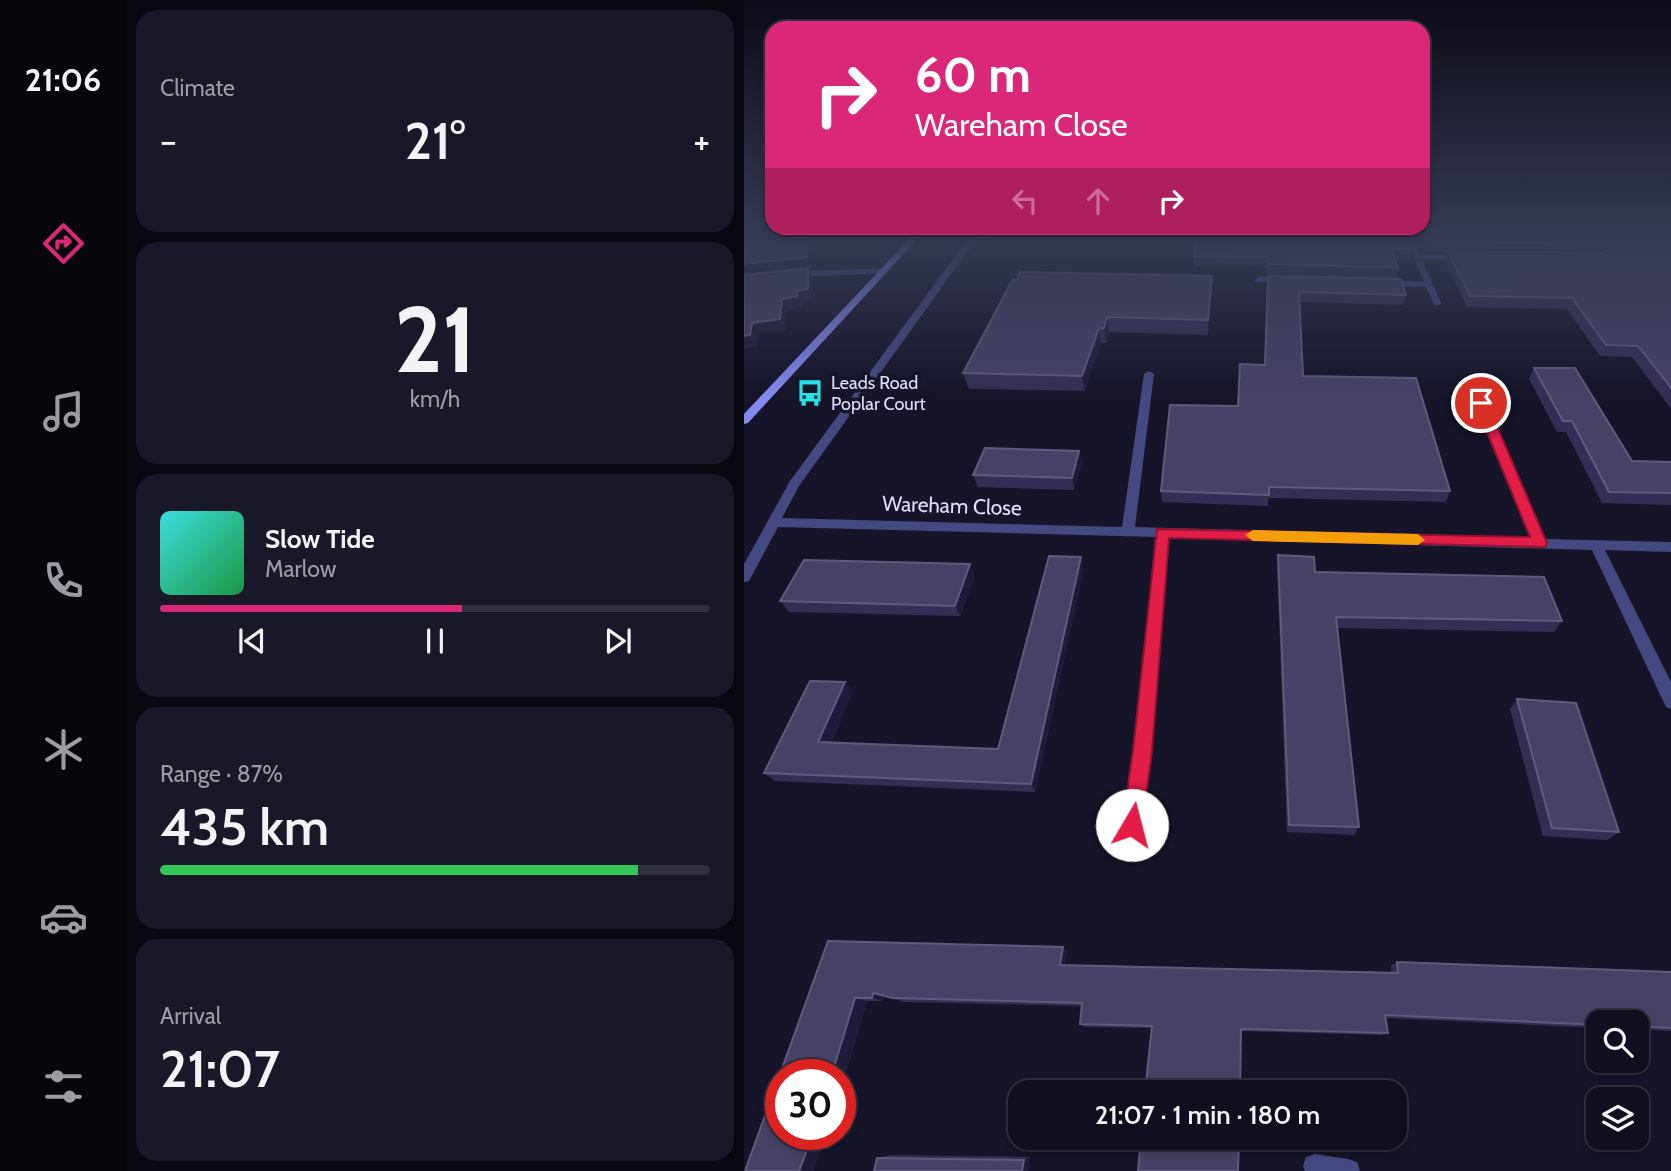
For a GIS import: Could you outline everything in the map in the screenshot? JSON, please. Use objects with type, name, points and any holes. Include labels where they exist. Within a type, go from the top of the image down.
[{"type":"main road","points":[[744,421],[866,289]]},
{"type":"street","points":[[744,577],[794,484],[935,289]]},
{"type":"street","points":[[1432,289],[1438,303]]},
{"type":"street","points":[[1128,531],[1149,374]]},
{"type":"street","points":[[1481,403],[1540,543]]},
{"type":"street","name":"Wareham Close","points":[[775,522],[1671,547]]},
{"type":"street","points":[[1132,825],[1142,751],[1162,533]]},
{"type":"street","points":[[1596,545],[1671,702]]},
{"type":"street","points":[[1315,1166],[1348,1171]]},
{"type":"building","points":[[744,289],[808,289],[797,291],[797,296],[782,299],[780,319],[752,323],[750,335],[744,336]]},
{"type":"building","points":[[1008,289],[1211,289],[1208,320],[1107,317],[1104,328],[1099,328],[1082,376],[963,373]]},
{"type":"building","points":[[1268,289],[1404,289],[1406,295],[1299,292],[1303,376],[1416,378],[1450,491],[1269,487],[1269,495],[1161,491],[1170,405],[1238,406],[1240,364],[1265,365]]},
{"type":"building","points":[[1466,289],[1672,289],[1672,389],[1638,346],[1606,345],[1572,298],[1470,296]]},
{"type":"building","points":[[1534,368],[1575,368],[1632,461],[1672,462],[1672,493],[1609,492],[1572,421],[1563,421]]},
{"type":"building","points":[[985,448],[1079,451],[1072,478],[973,475]]},
{"type":"building","points":[[1278,555],[1314,557],[1315,572],[1544,577],[1562,621],[1336,617],[1359,827],[1289,825]]},
{"type":"building","points":[[1049,556],[1081,557],[1031,784],[764,773],[810,681],[845,682],[818,742],[998,749]]},
{"type":"building","points":[[804,560],[970,564],[955,606],[780,601]]},
{"type":"building","points":[[1517,699],[1576,703],[1619,832],[1552,828]]},
{"type":"building","points":[[828,941],[1063,947],[1060,965],[1398,973],[1397,962],[1672,972],[1672,1028],[1649,1027],[1649,1010],[1586,1010],[1586,1024],[1385,1015],[1388,1033],[1241,1029],[1240,1080],[1146,1080],[1152,1026],[1080,1024],[1082,1003],[893,998],[873,993],[872,998],[855,998],[837,1059],[785,1059]]},
{"type":"building","points":[[765,1116],[765,1150],[807,1150],[799,1171],[745,1171]]},
{"type":"building","points":[[1140,1150],[1239,1150],[1238,1171],[1138,1171]]},
{"type":"building","points":[[877,1158],[1024,1160],[1022,1171],[874,1171]]},
{"type":"slow traffic","points":[[1253,535],[1418,540]]},
{"type":"place","name":"Leads Road Poplar Court","points":[[810,393]]},
{"type":"route","points":[[1132,825],[1142,751],[1162,533],[1540,543],[1481,403]]}]
